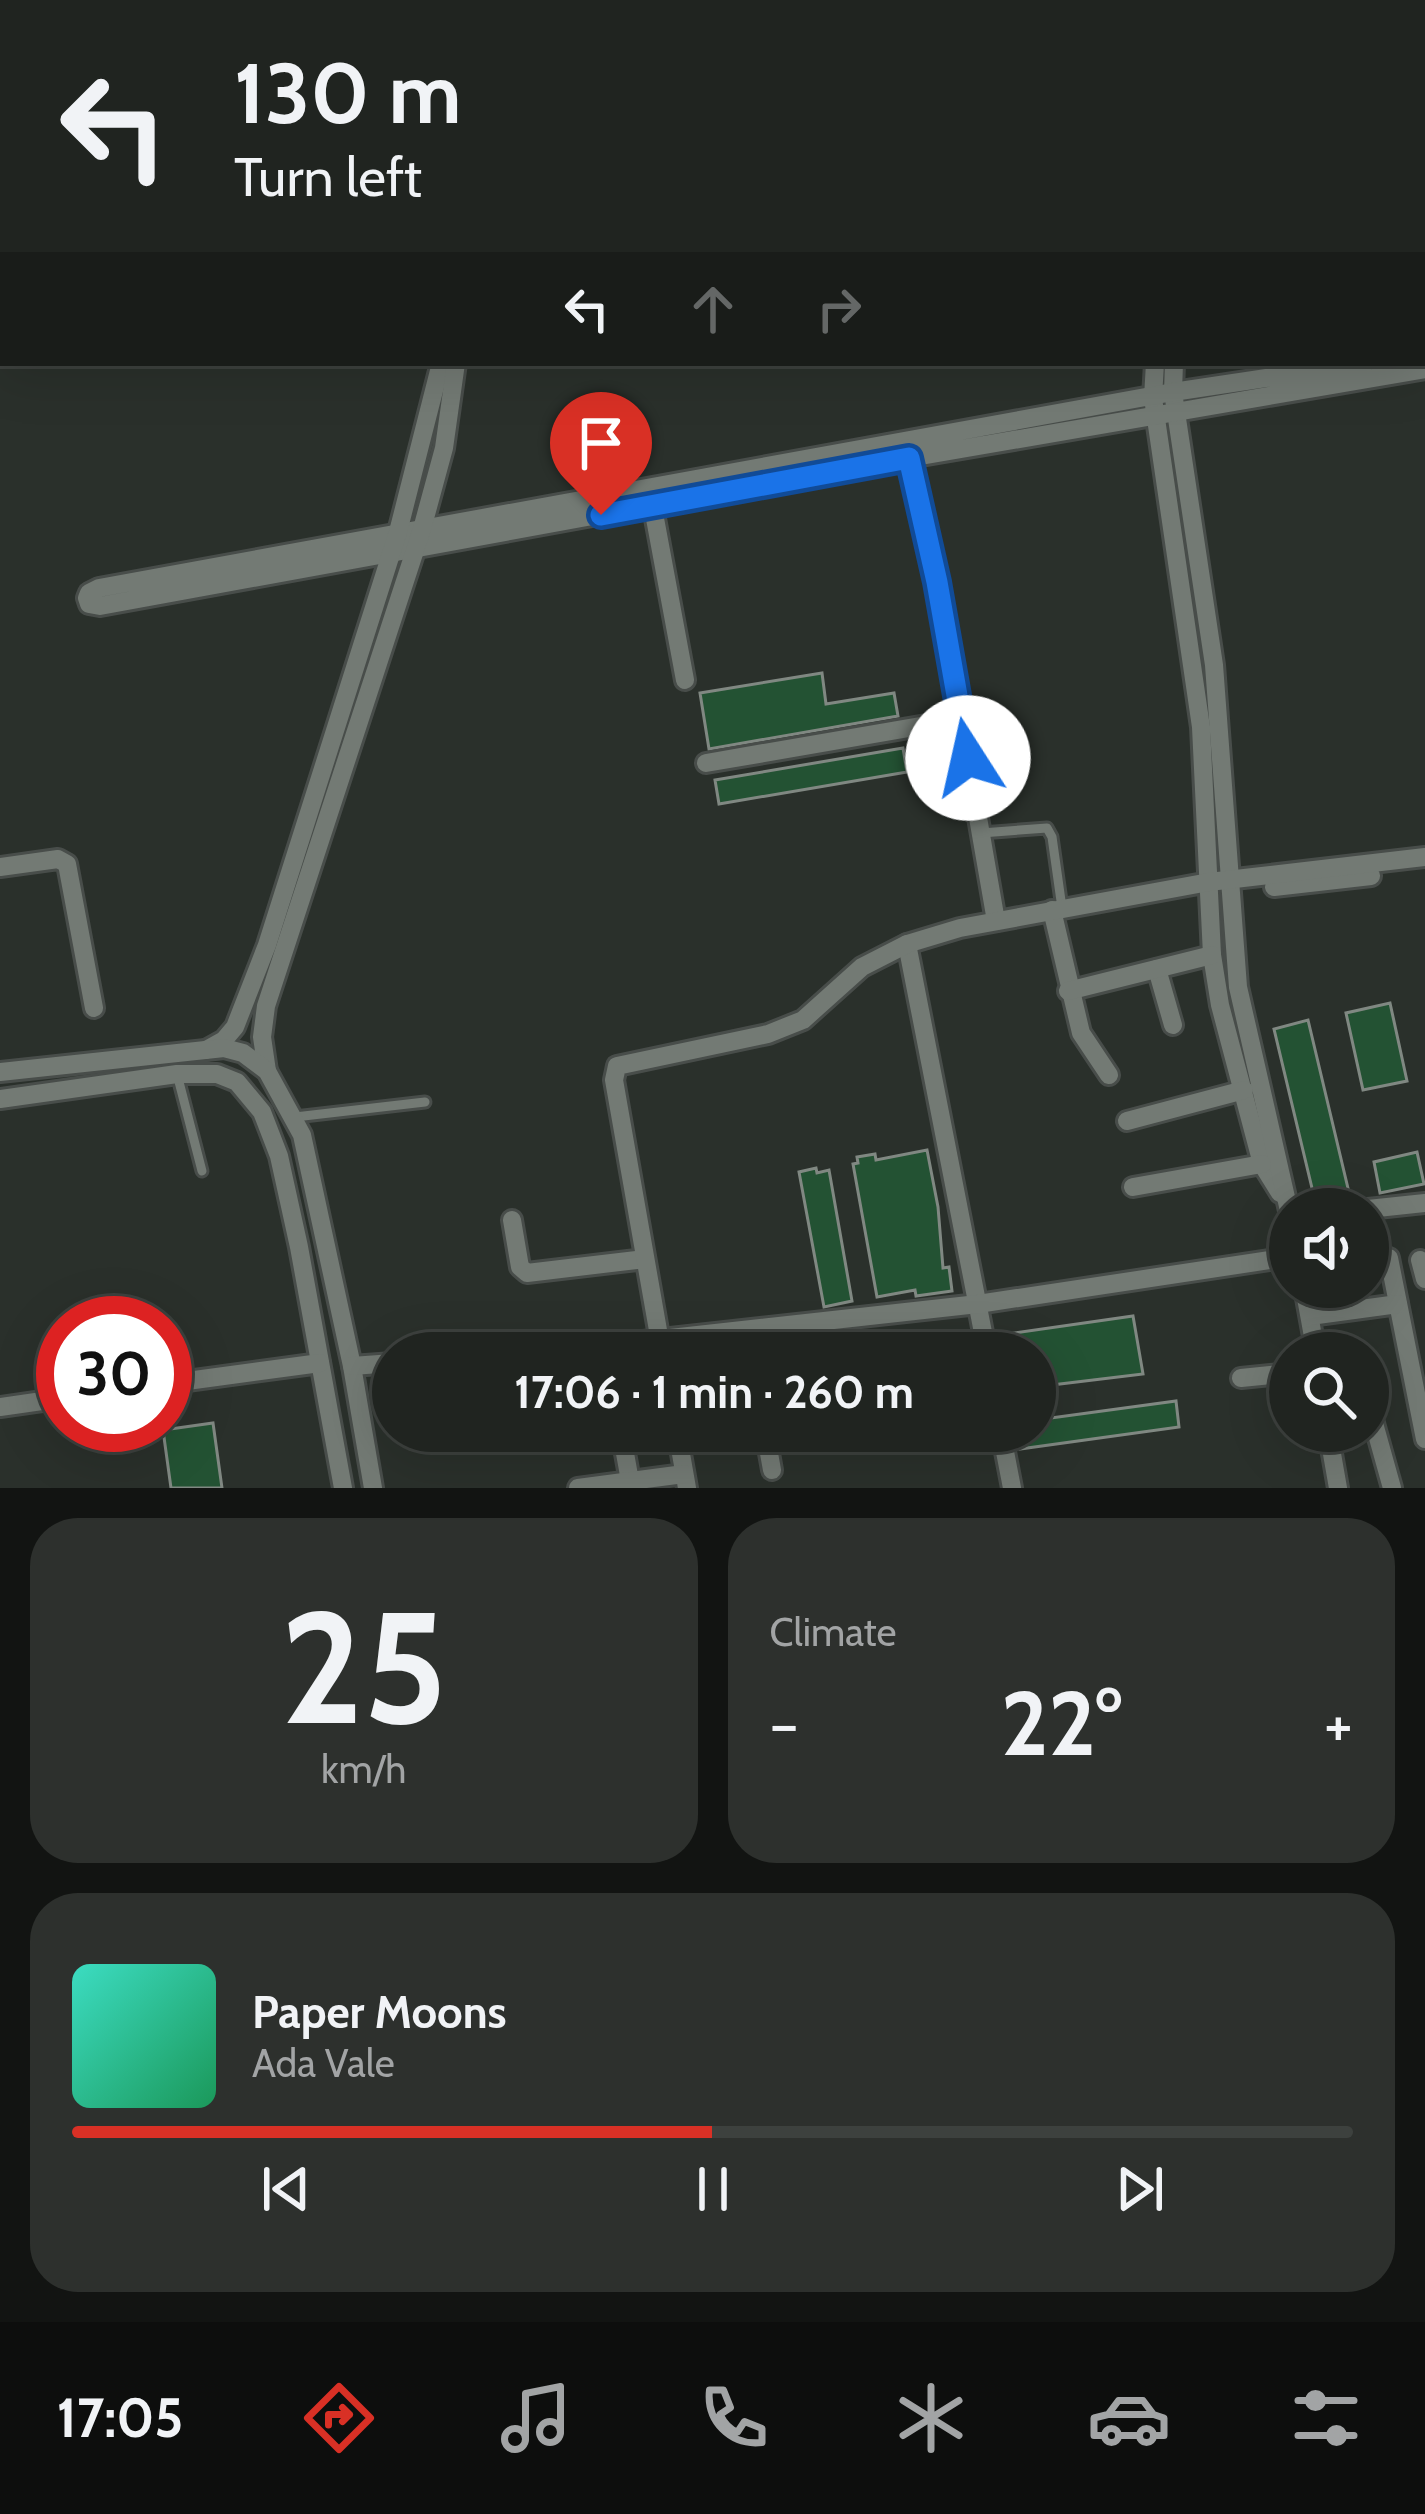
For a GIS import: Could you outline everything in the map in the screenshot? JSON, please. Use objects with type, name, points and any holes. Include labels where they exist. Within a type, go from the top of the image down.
[{"type":"street","points":[[206,1050],[224,1040],[248,1003],[398,532],[439,366]]},
{"type":"street","points":[[267,1071],[262,1036],[266,1006],[422,529],[444,448],[456,366]]},
{"type":"street","points":[[1155,366],[1201,727],[1212,955],[1220,1005],[1262,1164],[1276,1188]]},
{"type":"street","points":[[1174,366],[1173,392],[1162,410],[1214,665],[1238,987],[1283,1188]]},
{"type":"street","points":[[1173,392],[1267,370],[1323,366]]},
{"type":"street","points":[[651,496],[415,549],[100,606],[89,604],[87,598],[88,592],[99,588],[398,532],[651,496],[908,450],[1425,369]]},
{"type":"street","points":[[908,450],[937,582],[996,921]]},
{"type":"street","points":[[651,496],[686,680]]},
{"type":"street","points":[[706,763],[961,719]]},
{"type":"street","points":[[1230,886],[1425,857]]},
{"type":"street","points":[[0,867],[58,859],[67,864],[94,1008]]},
{"type":"street","points":[[658,1332],[614,1080],[617,1066],[736,1043],[803,1020],[862,968],[908,944],[996,921],[1185,889],[1425,869]]},
{"type":"street","points":[[1057,909],[1068,991],[1081,1033],[1109,1075]]},
{"type":"street","points":[[908,944],[983,1332]]},
{"type":"street","points":[[1068,991],[1212,955]]},
{"type":"street","points":[[1157,969],[1173,1025]]},
{"type":"street","points":[[0,1072],[224,1048],[243,1053],[267,1071],[302,1135],[373,1488]]},
{"type":"street","points":[[0,1099],[177,1074],[217,1074],[236,1082],[262,1112],[279,1156],[343,1488]]},
{"type":"street","points":[[1127,1121],[1244,1090]]},
{"type":"street","points":[[1133,1187],[1262,1164]]},
{"type":"street","points":[[1389,1206],[1425,1202]]},
{"type":"street","points":[[512,1220],[520,1267],[527,1273],[645,1259]]},
{"type":"street","points":[[1389,1258],[1425,1439]]},
{"type":"street","points":[[800,1332],[1269,1260]]},
{"type":"street","points":[[1310,1316],[1398,1304]]},
{"type":"street","points":[[1308,1308],[1313,1332]]},
{"type":"street","points":[[192,1380],[320,1363]]},
{"type":"street","points":[[352,1366],[372,1365]]},
{"type":"street","points":[[1241,1378],[1269,1375]]},
{"type":"street","points":[[0,1407],[36,1402]]},
{"type":"street","points":[[625,1452],[630,1481]]},
{"type":"street","points":[[769,1452],[772,1470]]},
{"type":"street","points":[[1005,1452],[1012,1488]]},
{"type":"street","points":[[1331,1452],[1337,1488]]},
{"type":"street","points":[[1382,1452],[1392,1488]]},
{"type":"street","points":[[578,1488],[630,1481],[686,1481]]},
{"type":"lane","points":[[981,833],[1046,828],[1052,837],[1057,909]]},
{"type":"lane","points":[[177,1074],[202,1171]]},
{"type":"lane","points":[[295,1118],[425,1102]]},
{"type":"building","points":[[822,673],[826,704],[894,693],[898,716],[709,749],[700,693]]},
{"type":"building","points":[[903,748],[907,772],[719,804],[715,780]]},
{"type":"building","points":[[1390,1003],[1407,1081],[1363,1090],[1346,1013]]},
{"type":"building","points":[[1308,1020],[1348,1188],[1312,1188],[1274,1029]]},
{"type":"building","points":[[927,1150],[943,1268],[949,1267],[952,1291],[916,1296],[915,1290],[877,1297],[853,1164],[858,1163],[857,1157],[875,1154],[876,1160]]},
{"type":"building","points":[[1417,1152],[1424,1184],[1389,1191],[1379,1188],[1374,1162]]},
{"type":"building","points":[[816,1168],[817,1173],[829,1170],[852,1301],[824,1307],[799,1172]]},
{"type":"building","points":[[1133,1316],[1143,1374],[1056,1384],[1056,1332],[1021,1332]]},
{"type":"building","points":[[1176,1401],[1179,1427],[1056,1444],[1056,1417]]},
{"type":"building","points":[[213,1423],[222,1488],[171,1488],[166,1452],[192,1452],[192,1426]]},
{"type":"route","points":[[601,515],[909,458],[968,758]]}]
